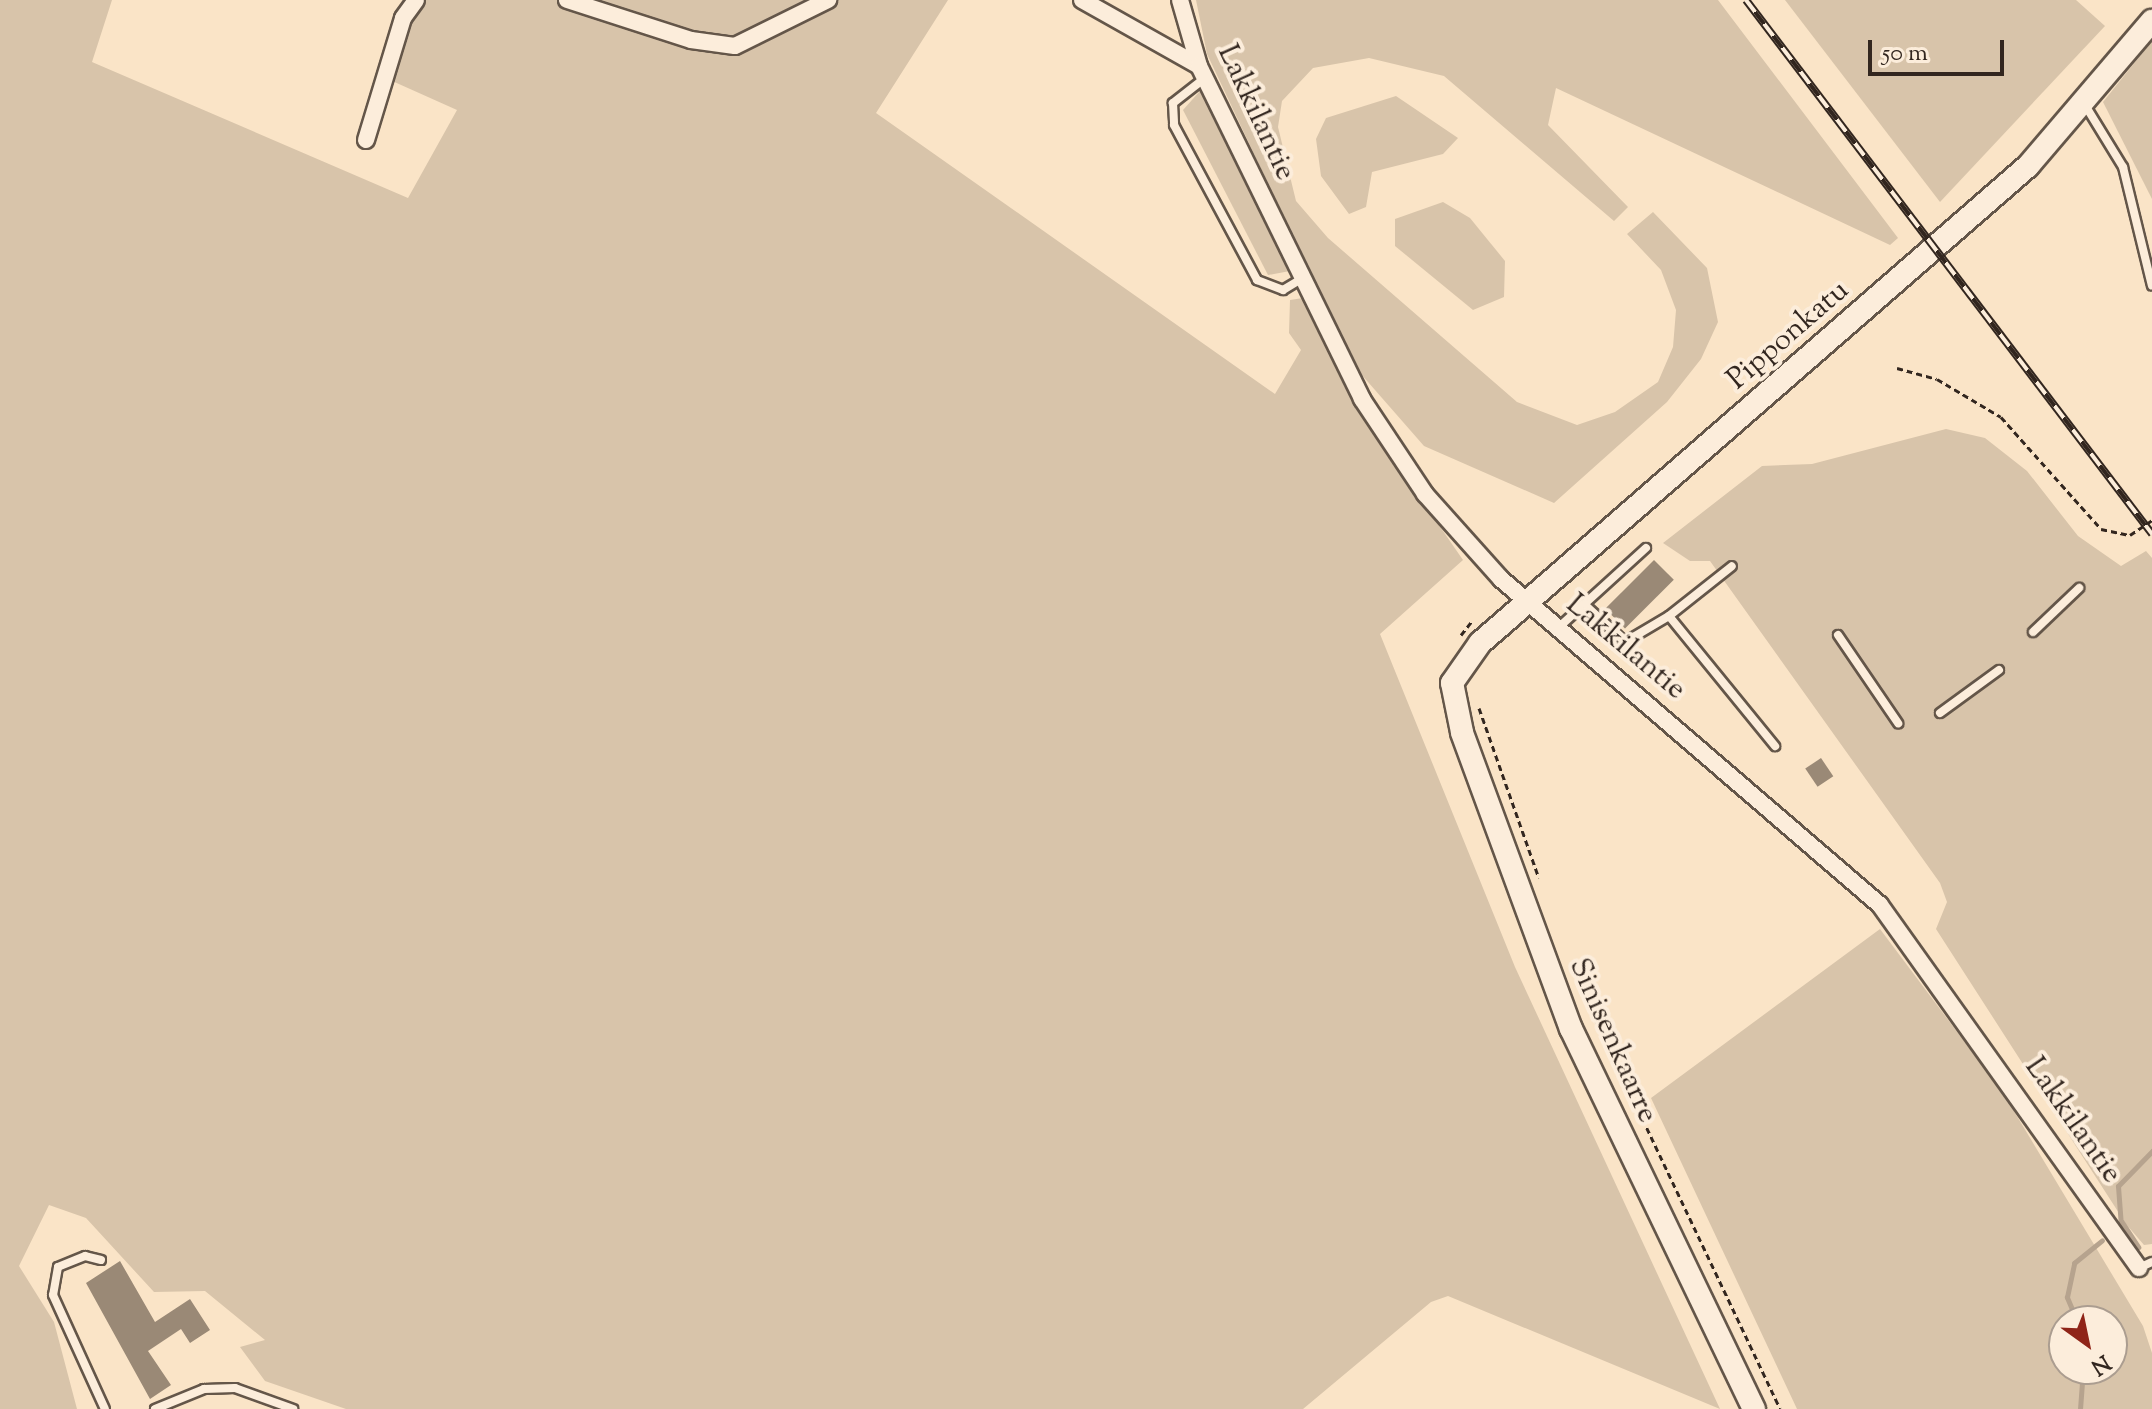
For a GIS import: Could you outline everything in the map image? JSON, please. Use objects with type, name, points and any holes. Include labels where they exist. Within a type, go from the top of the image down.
[{"type":"street","points":[[366,140],[403,18],[416,0]]},
{"type":"street","points":[[567,0],[691,40],[735,46],[828,0]]},
{"type":"street","points":[[1082,0],[1202,72]]},
{"type":"street","name":"Lakkilantie","points":[[1180,0],[1202,72],[1362,399],[1425,494],[1528,602],[1880,905],[2146,1265]]},
{"type":"street","name":"Pipponkatu","points":[[1452,683],[1467,656],[1975,215],[2085,105],[2152,21]]},
{"type":"street","name":"Sinisenkaarre","points":[[1452,683],[1467,746],[1571,1029],[1754,1409]]},
{"type":"lane","points":[[1202,72],[1173,103],[1174,125],[1257,280],[1283,290],[1303,278]]},
{"type":"lane","points":[[2085,105],[2123,167],[2152,286]]},
{"type":"lane","points":[[1558,628],[1646,548]]},
{"type":"lane","points":[[1584,604],[1625,642],[1669,616],[1732,566]]},
{"type":"lane","points":[[2033,632],[2079,588]]},
{"type":"lane","points":[[1669,616],[1775,746]]},
{"type":"lane","points":[[1838,635],[1898,723]]},
{"type":"lane","points":[[1940,713],[1999,670]]},
{"type":"lane","points":[[101,1260],[85,1256],[58,1267],[53,1295],[105,1409]]},
{"type":"lane","points":[[155,1409],[204,1389],[235,1388],[293,1409]]},
{"type":"path","points":[[1897,368],[1937,379],[2001,417],[2101,529],[2130,535],[2152,520]]},
{"type":"shaded area","points":[[0,0],[112,0],[92,62],[408,198],[457,110],[381,76],[423,0],[948,0],[876,113],[1275,394],[1301,350],[1289,333],[1290,300],[1303,298],[1356,405],[1463,560],[1380,634],[1515,967],[1720,1409],[1448,1296],[1431,1302],[1303,1409],[346,1409],[265,1381],[240,1347],[265,1340],[205,1291],[154,1292],[86,1218],[49,1205],[19,1266],[54,1322],[77,1409],[0,1409]]},
{"type":"shaded area","points":[[1196,0],[1718,0],[1898,238],[1890,245],[1556,88],[1548,125],[1628,207],[1614,221],[1444,76],[1369,58],[1313,68],[1282,101],[1278,127],[1296,201],[1328,238],[1517,402],[1577,425],[1615,412],[1658,382],[1673,347],[1676,310],[1661,270],[1627,234],[1653,212],[1707,268],[1718,322],[1701,359],[1667,402],[1554,503],[1424,446],[1354,366],[1207,54]]},
{"type":"shaded area","points":[[1785,0],[2076,0],[2105,26],[1940,202]]},
{"type":"shaded area","points":[[2152,41],[2152,199],[2103,102]]},
{"type":"shaded area","points":[[1200,91],[1290,271],[1268,275],[1183,110]]},
{"type":"shaded area","points":[[1396,96],[1458,138],[1443,154],[1372,172],[1366,207],[1349,214],[1321,176],[1316,139],[1326,118]]},
{"type":"shaded area","points":[[1443,202],[1470,218],[1505,261],[1504,297],[1473,310],[1395,246],[1395,219]]},
{"type":"shaded area","points":[[1946,429],[1985,438],[2027,471],[2078,536],[2121,566],[2146,551],[2152,558],[2152,1244],[2144,1245],[2126,1224],[1936,929],[1947,902],[1940,883],[1710,561],[1690,561],[1663,543],[1762,466],[1812,464]]},
{"type":"shaded area","points":[[1880,929],[2003,1093],[2143,1326],[2152,1353],[2152,1409],[1797,1409],[1651,1098]]},
{"type":"building","points":[[1654,560],[1674,580],[1625,629],[1605,609]]},
{"type":"building","points":[[1821,758],[1833,776],[1818,787],[1805,769]]},
{"type":"building","points":[[120,1261],[155,1322],[190,1299],[210,1330],[190,1343],[181,1329],[148,1351],[171,1385],[150,1399],[86,1283]]},
{"type":"waterway","points":[[2121,1226],[2118,1186],[2152,1151]]},
{"type":"waterway","points":[[2122,1222],[2138,1247]]},
{"type":"waterway","points":[[2070,1305],[2067,1297],[2074,1263],[2102,1240]]},
{"type":"waterway","points":[[2080,1409],[2082,1385]]},
{"type":"railway","points":[[1746,0],[2152,534]]}]
